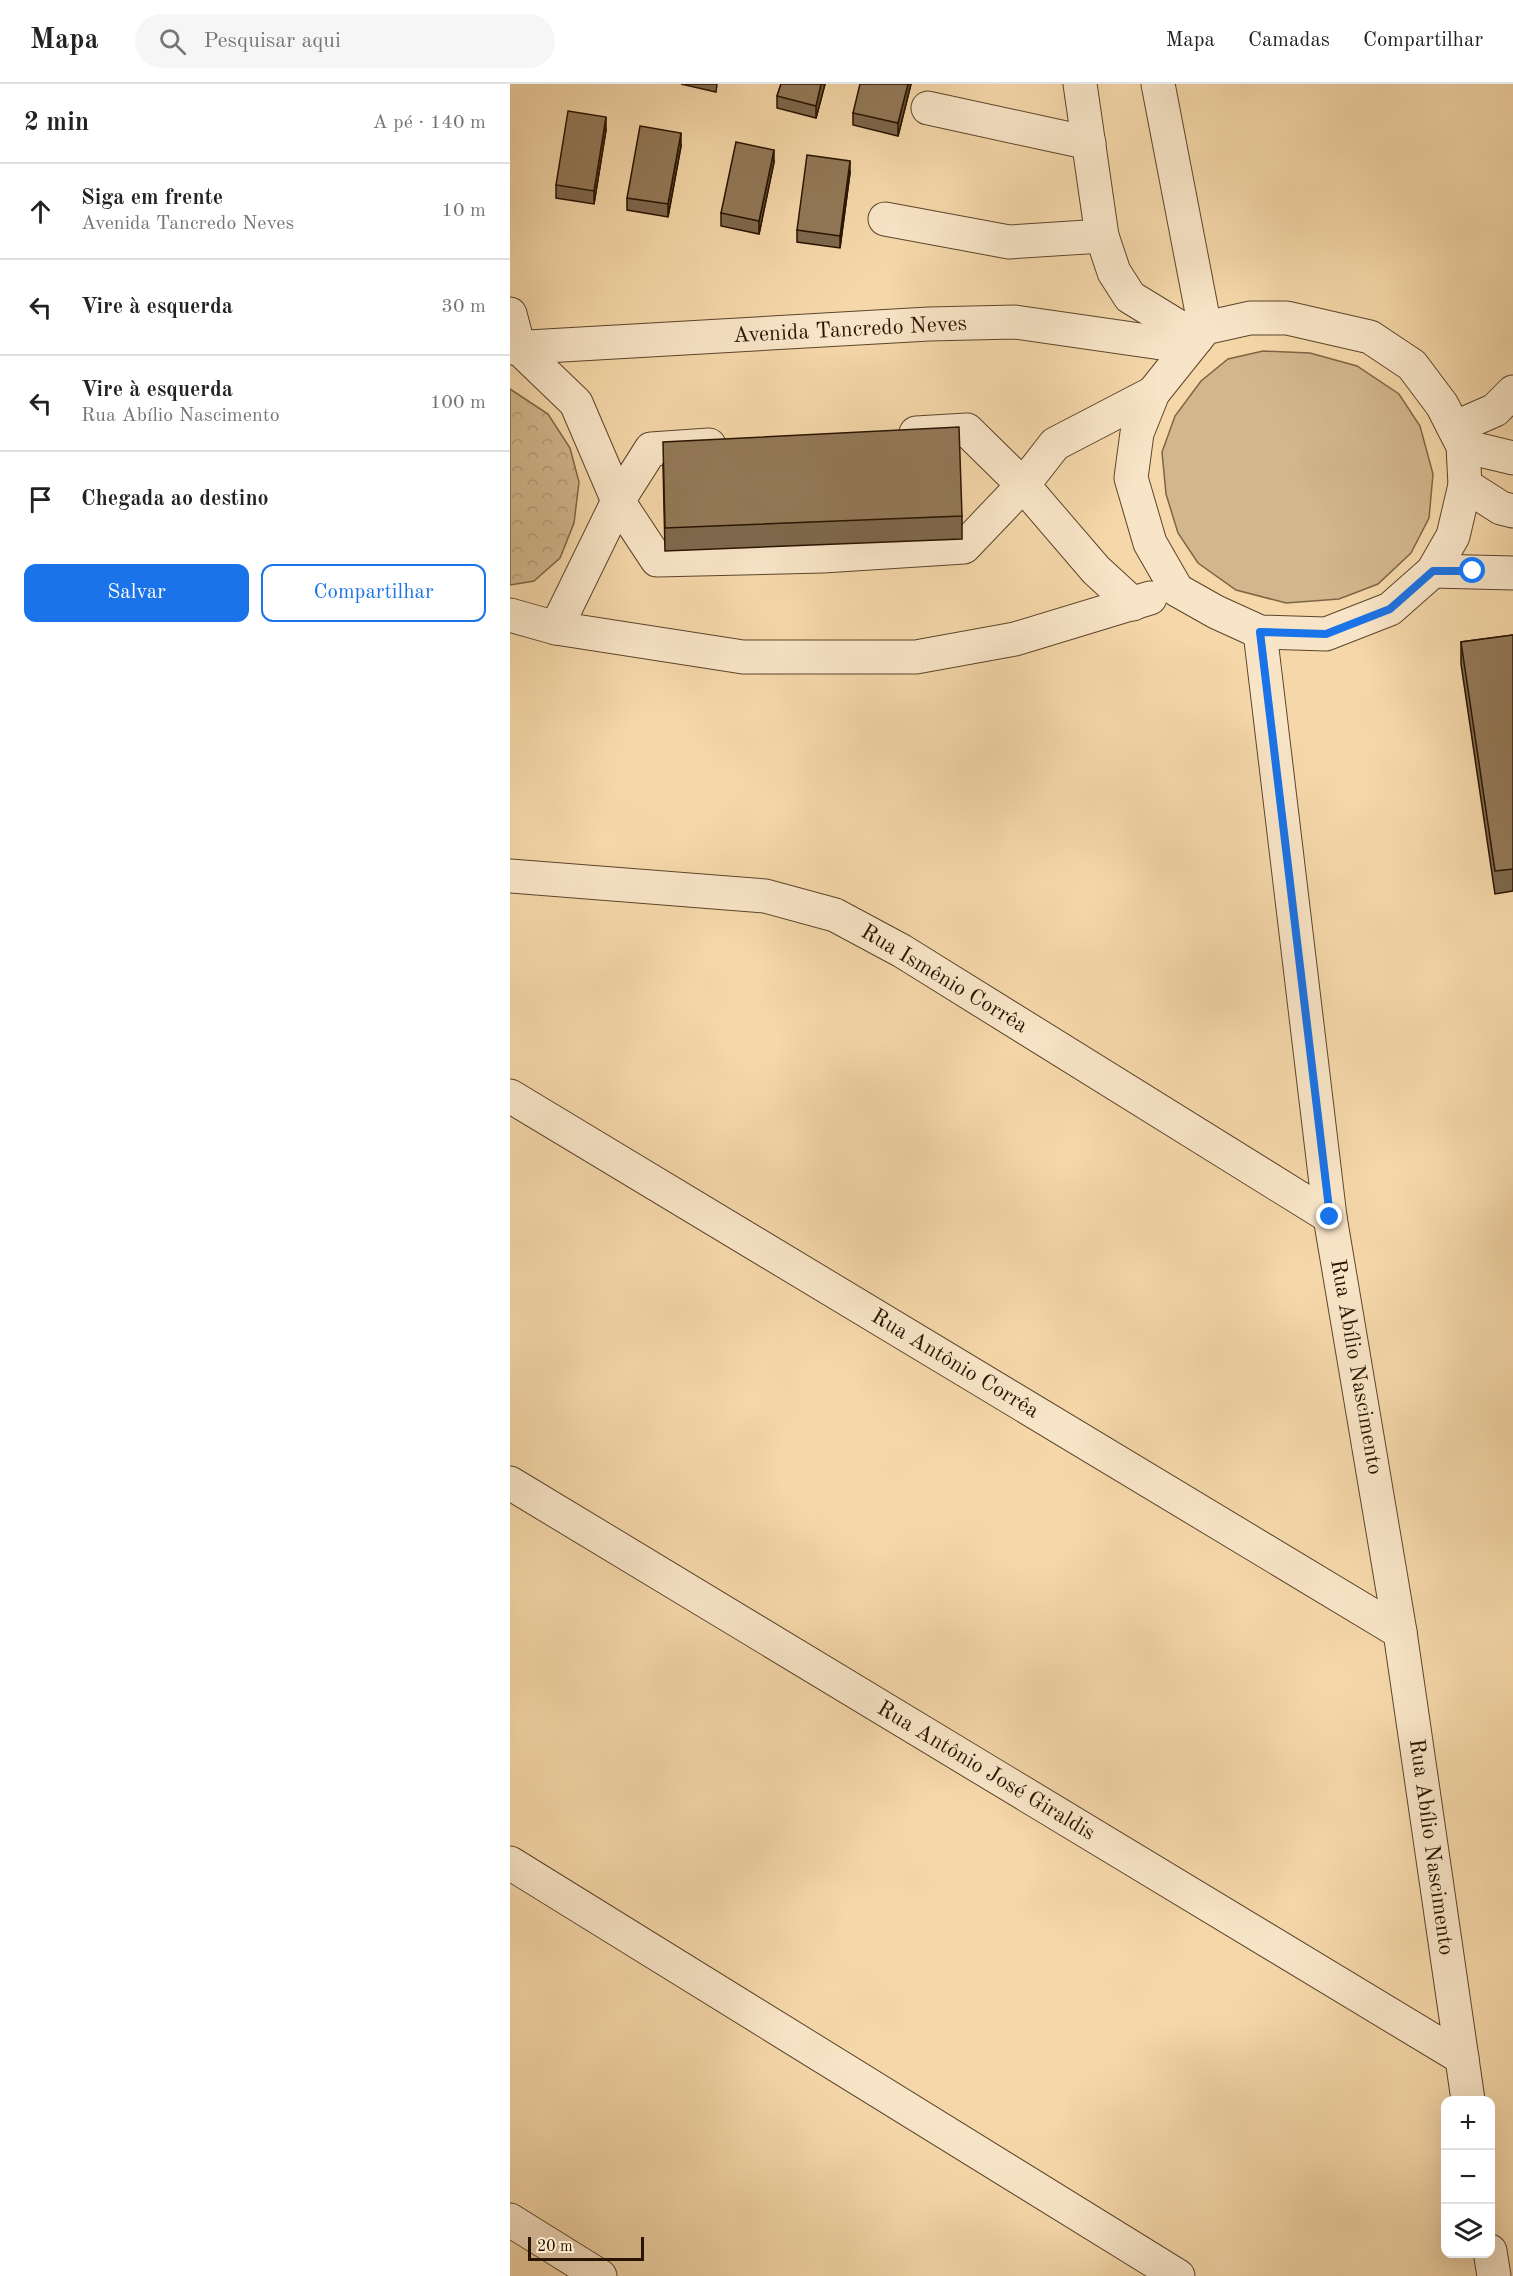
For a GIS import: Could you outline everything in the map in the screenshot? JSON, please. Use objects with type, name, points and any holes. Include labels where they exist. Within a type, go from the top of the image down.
[{"type":"street","points":[[1080,84],[1102,237],[1114,272],[1130,297],[1197,338]]},
{"type":"street","points":[[1158,84],[1197,338]]},
{"type":"street","points":[[928,108],[1089,143]]},
{"type":"street","points":[[885,219],[1009,242],[1102,237]]},
{"type":"street","points":[[510,314],[515,348],[576,403],[618,501],[657,560],[823,556],[964,547],[1023,485],[1055,444],[1153,393]]},
{"type":"street","points":[[1250,318],[1287,318],[1370,337],[1412,365],[1442,405],[1459,437],[1465,485],[1453,536],[1433,571],[1390,609],[1326,634],[1260,632],[1216,612],[1178,590],[1150,543],[1131,478],[1137,434],[1153,393],[1197,338],[1250,318]]},
{"type":"street","name":"Avenida Tancredo Neves","points":[[515,348],[929,324],[1015,322],[1197,338]]},
{"type":"street","points":[[1459,437],[1495,410],[1513,392]]},
{"type":"street","points":[[889,435],[967,430],[1023,485],[1096,570],[1133,604]]},
{"type":"street","points":[[1459,437],[1513,458]]},
{"type":"street","points":[[556,628],[618,501],[651,449],[740,444]]},
{"type":"street","points":[[1465,485],[1501,508],[1513,511]]},
{"type":"street","points":[[1433,571],[1513,573]]},
{"type":"street","points":[[510,615],[556,628],[743,657],[916,657],[1015,639],[1178,590]]},
{"type":"street","name":"Rua Abílio Nascimento","points":[[1260,632],[1330,1217],[1400,1632],[1467,2096]]},
{"type":"street","name":"Rua Ismênio Corrêa","points":[[510,876],[765,896],[835,915],[902,951],[1330,1217]]},
{"type":"street","name":"Rua Antônio Corrêa","points":[[510,1096],[1400,1632]]},
{"type":"street","name":"Rua Antônio José Giraldis","points":[[510,1483],[1462,2058]]},
{"type":"street","points":[[510,1863],[1178,2276]]},
{"type":"street","points":[[510,2220],[568,2267],[600,2276]]},
{"type":"street","points":[[1492,2258],[1494,2276]]},
{"type":"green space","points":[[1263,351],[1310,353],[1357,366],[1399,394],[1420,426],[1433,474],[1429,518],[1411,553],[1378,584],[1339,599],[1286,603],[1236,590],[1198,563],[1178,533],[1166,494],[1162,452],[1175,416],[1201,381],[1228,359]]},
{"type":"green space","points":[[510,389],[548,414],[570,448],[579,482],[574,523],[560,558],[534,581],[510,585]]},
{"type":"building","points":[[781,84],[821,84],[816,106],[777,96]]},
{"type":"building","points":[[860,84],[908,84],[898,123],[853,113]]},
{"type":"building","points":[[568,111],[606,117],[594,191],[556,185]]},
{"type":"building","points":[[640,126],[681,133],[668,204],[627,198]]},
{"type":"building","points":[[736,142],[774,150],[759,221],[721,213]]},
{"type":"building","points":[[807,155],[850,161],[840,236],[797,230]]},
{"type":"building","points":[[959,427],[962,516],[665,528],[663,442]]},
{"type":"building","points":[[1513,635],[1513,869],[1495,871],[1461,642]]},
{"type":"route","points":[[1330,1217],[1260,632],[1326,634],[1390,609],[1433,571],[1473,571]]}]
